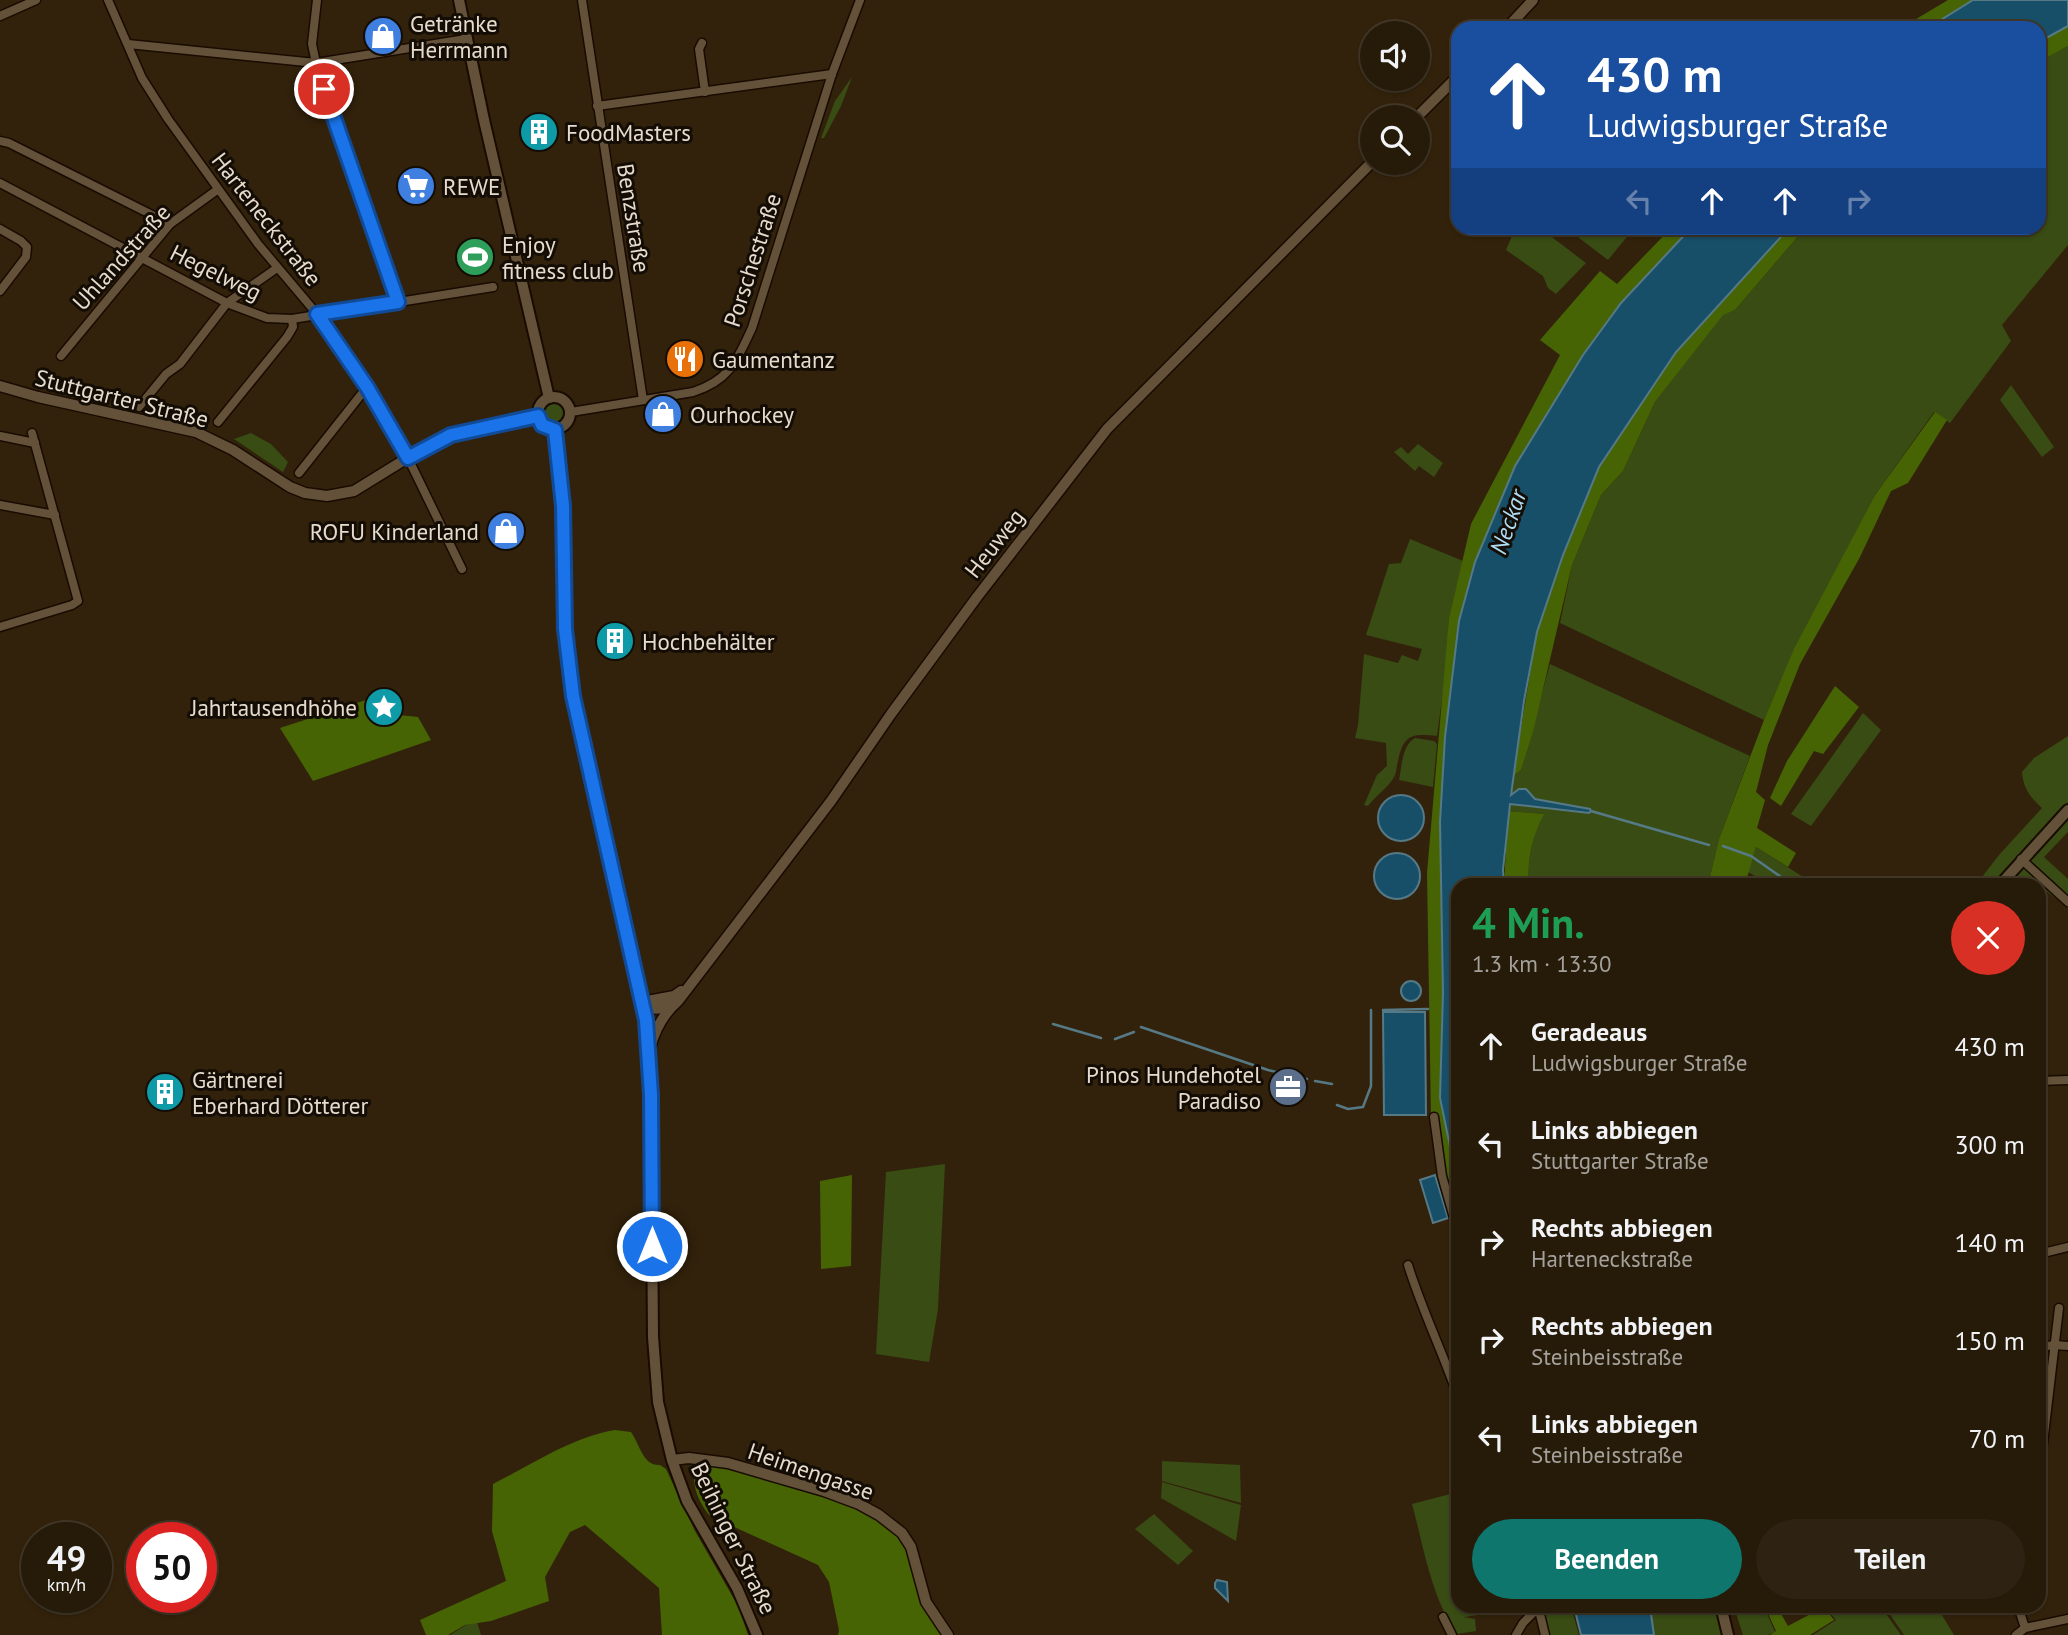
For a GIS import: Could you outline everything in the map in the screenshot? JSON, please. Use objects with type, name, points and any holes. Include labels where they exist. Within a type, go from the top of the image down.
[{"type":"main road","points":[[459,0],[549,398]]},
{"type":"main road","points":[[549,398],[564,400],[571,412],[567,424],[555,430],[542,425],[538,416],[541,404],[549,398]]},
{"type":"main road","name":"Beihinger Straße","points":[[555,430],[563,506],[567,652],[573,696],[642,1002],[649,1051],[654,1377],[662,1422],[687,1501],[737,1588],[757,1635]]},
{"type":"main road","points":[[2006,878],[2068,810]]},
{"type":"main road","points":[[1723,1613],[1728,1635]]},
{"type":"street","points":[[0,16],[36,0]]},
{"type":"street","name":"Harteneckstraße","points":[[108,0],[142,78],[217,190],[277,268],[317,314],[367,387],[408,458],[462,569]]},
{"type":"street","points":[[317,0],[312,44],[316,63],[398,302]]},
{"type":"street","name":"Benzstraße","points":[[582,0],[643,400]]},
{"type":"street","name":"Porschestraße","points":[[571,412],[708,387],[720,380],[737,360],[752,328],[832,74],[860,0]]},
{"type":"street","points":[[1514,21],[1533,0]]},
{"type":"street","points":[[128,44],[316,63],[466,39]]},
{"type":"street","points":[[702,43],[699,49],[705,92]]},
{"type":"street","points":[[597,106],[832,74]]},
{"type":"street","points":[[1429,105],[1451,83]]},
{"type":"street","points":[[0,141],[9,143],[170,224]]},
{"type":"street","name":"Heuweg","points":[[649,1051],[657,1025],[831,801],[969,607],[1107,429],[1360,174]]},
{"type":"street","name":"Hegelweg","points":[[0,183],[226,303],[267,318],[292,319],[493,286]]},
{"type":"street","name":"Uhlandstraße","points":[[61,356],[170,224],[217,190]]},
{"type":"street","points":[[0,229],[27,247],[26,257],[0,290]]},
{"type":"street","points":[[139,407],[166,374],[180,364],[226,303],[277,268]]},
{"type":"street","points":[[218,422],[287,337],[293,327],[292,319]]},
{"type":"street","name":"Stuttgarter Straße","points":[[0,386],[196,432],[233,450],[290,487],[317,496],[336,496],[354,491],[451,435],[538,416]]},
{"type":"street","points":[[299,473],[367,387]]},
{"type":"street","points":[[0,627],[72,606],[78,601],[32,433]]},
{"type":"street","points":[[0,436],[34,443]]},
{"type":"street","points":[[0,505],[55,515]]},
{"type":"street","points":[[2021,859],[2042,878]]},
{"type":"street","points":[[2046,882],[2068,902]]},
{"type":"street","points":[[642,1002],[674,996],[689,985]]},
{"type":"street","points":[[642,1002],[648,1008],[657,1009],[672,1005]]},
{"type":"street","points":[[2046,1081],[2068,1080]]},
{"type":"street","points":[[1434,1118],[1442,1176],[1451,1208]]},
{"type":"street","points":[[2046,1252],[2068,1247]]},
{"type":"street","points":[[1408,1265],[1416,1293],[1434,1331],[1451,1378]]},
{"type":"street","points":[[2046,1419],[2059,1308]]},
{"type":"street","points":[[2046,1346],[2068,1346]]},
{"type":"street","name":"Heimengasse","points":[[673,1460],[699,1459],[728,1463],[824,1491],[879,1515],[902,1533],[909,1543],[926,1602],[948,1635]]},
{"type":"street","points":[[1516,1635],[1532,1613]]},
{"type":"street","points":[[1540,1613],[1545,1635]]},
{"type":"street","points":[[2020,1613],[2025,1628]]},
{"type":"street","points":[[1443,1617],[1452,1635]]},
{"type":"street","points":[[2016,1635],[2025,1628],[2068,1619]]},
{"type":"green space","points":[[1948,0],[1973,0],[1939,21],[1913,21]]},
{"type":"green space","points":[[2068,26],[2068,46],[2046,58],[2046,38]]},
{"type":"green space","points":[[2068,46],[2068,245],[2002,325],[2011,341],[1950,423],[1934,412],[1875,495],[1795,649],[1764,720],[1560,623],[1572,565],[1601,495],[1623,471],[1655,402],[1723,314],[1735,310],[1799,235],[2046,235],[2046,58]]},
{"type":"green space","points":[[852,77],[841,106],[824,138],[821,138],[835,101]]},
{"type":"green space","points":[[1549,235],[1586,263],[1556,294],[1548,288],[1543,276],[1506,250],[1512,236]]},
{"type":"green space","points":[[1575,235],[1628,235],[1608,260]]},
{"type":"green space","points":[[1664,235],[1684,235],[1621,303],[1583,355],[1515,466],[1475,563],[1445,737],[1440,822],[1443,993],[1440,1098],[1451,1151],[1451,1225],[1436,1172],[1431,1118],[1427,873],[1449,618],[1471,524],[1560,355],[1540,340],[1600,271],[1617,284]]},
{"type":"green space","points":[[1783,235],[1799,235],[1735,310],[1723,315],[1655,402],[1623,471],[1601,495],[1572,565],[1534,728],[1521,770],[1513,776],[1537,632],[1563,555],[1599,467],[1676,352]]},
{"type":"green space","points":[[2011,385],[2054,447],[2042,457],[2000,400]]},
{"type":"green space","points":[[554,402],[563,405],[566,414],[563,423],[554,426],[545,423],[542,414],[545,405]]},
{"type":"green space","points":[[1935,412],[1947,420],[1908,483],[1891,491],[1860,557],[1800,664],[1768,745],[1756,792],[1765,800],[1757,828],[1796,853],[1788,867],[1756,847],[1747,878],[1710,878],[1719,839],[1794,649],[1875,495]]},
{"type":"green space","points":[[251,433],[271,444],[288,462],[283,472],[234,439]]},
{"type":"green space","points":[[1418,444],[1443,463],[1434,477],[1419,466],[1415,471],[1394,452],[1401,447],[1408,454]]},
{"type":"green space","points":[[1410,539],[1463,561],[1449,618],[1446,670],[1437,736],[1422,735],[1407,740],[1400,752],[1394,777],[1368,806],[1364,805],[1377,775],[1387,766],[1386,743],[1355,738],[1364,654],[1398,663],[1402,655],[1418,661],[1422,649],[1366,635],[1389,564],[1401,563]]},
{"type":"green space","points":[[1550,664],[1750,756],[1719,839],[1710,878],[1529,878],[1531,849],[1543,814],[1508,811],[1510,804],[1589,813],[1590,809],[1535,799],[1519,789],[1511,796],[1513,776],[1521,770]]},
{"type":"green space","points":[[1835,686],[1859,707],[1823,754],[1814,751],[1781,806],[1770,798],[1787,761]]},
{"type":"green space","points":[[366,700],[389,714],[418,717],[431,740],[313,781],[280,728]]},
{"type":"green space","points":[[1863,713],[1881,730],[1811,826],[1791,814]]},
{"type":"green space","points":[[2068,736],[2068,832],[2044,857],[2068,879],[2068,907],[2046,891],[2046,878],[1981,878],[2042,808],[2028,792],[2022,772],[2034,758]]},
{"type":"green space","points":[[1415,738],[1434,741],[1437,744],[1433,787],[1399,780],[1405,751]]},
{"type":"green space","points":[[1508,811],[1544,814],[1531,848],[1529,878],[1504,878]]},
{"type":"green space","points":[[1756,847],[1805,878],[1758,878],[1748,872]]},
{"type":"green space","points":[[945,1164],[938,1309],[929,1362],[876,1354],[886,1172]]},
{"type":"green space","points":[[852,1175],[851,1266],[821,1269],[820,1181]]},
{"type":"green space","points":[[615,1430],[631,1432],[642,1454],[650,1462],[666,1469],[695,1531],[738,1606],[748,1635],[662,1635],[659,1588],[585,1525],[570,1532],[545,1577],[549,1601],[491,1621],[465,1625],[448,1635],[426,1635],[420,1620],[506,1581],[492,1531],[493,1484],[552,1452]]},
{"type":"green space","points":[[1162,1461],[1240,1465],[1241,1503],[1162,1481]]},
{"type":"green space","points":[[718,1465],[856,1507],[892,1526],[910,1552],[918,1593],[946,1635],[838,1635],[829,1582],[818,1565],[710,1516],[706,1511],[695,1488],[695,1470],[702,1466]]},
{"type":"green space","points":[[1162,1482],[1241,1505],[1236,1541],[1161,1498]]},
{"type":"green space","points":[[1451,1494],[1451,1613],[1492,1613],[1464,1617],[1475,1619],[1476,1631],[1457,1634],[1448,1620],[1434,1588],[1412,1504]]},
{"type":"green space","points":[[1154,1514],[1193,1551],[1178,1565],[1135,1529]]},
{"type":"green space","points":[[1544,1613],[1573,1613],[1579,1635],[1549,1635]]},
{"type":"green space","points":[[1651,1613],[1720,1613],[1725,1635],[1654,1635]]},
{"type":"green space","points":[[1736,1613],[1767,1613],[1775,1632],[1768,1635],[1743,1635]]},
{"type":"green space","points":[[1768,1613],[1780,1613],[1788,1626],[1813,1613],[1829,1613],[1834,1620],[1810,1635],[1770,1635],[1776,1631]]},
{"type":"green space","points":[[1830,1613],[1885,1613],[1901,1635],[1813,1635],[1836,1620]]},
{"type":"green space","points":[[1889,1613],[1941,1613],[1954,1635],[1904,1635]]},
{"type":"green space","points":[[477,1622],[481,1635],[450,1635],[466,1625]]},
{"type":"water","points":[[1973,0],[2068,0],[2068,26],[2046,38],[2046,21],[1939,21]]},
{"type":"water","name":"Neckar","points":[[1684,235],[1783,235],[1676,352],[1599,467],[1563,555],[1537,632],[1511,795],[1519,789],[1526,789],[1535,799],[1591,811],[1589,813],[1510,804],[1504,878],[1451,878],[1451,1151],[1440,1098],[1443,993],[1440,822],[1445,737],[1459,621],[1475,562],[1515,466],[1583,355],[1621,303]]},
{"type":"water","points":[[1401,795],[1418,801],[1424,818],[1418,835],[1401,841],[1384,835],[1378,818],[1384,801]]},
{"type":"water","points":[[1397,853],[1413,860],[1420,876],[1413,892],[1397,899],[1381,892],[1374,876],[1381,860]]},
{"type":"water","points":[[1407,981],[1415,981],[1421,991],[1415,1001],[1407,1001],[1401,995],[1401,987]]},
{"type":"water","points":[[1383,1012],[1425,1012],[1426,1115],[1384,1115]]},
{"type":"water","points":[[1435,1175],[1448,1218],[1433,1223],[1420,1180]]},
{"type":"water","points":[[1217,1580],[1227,1582],[1228,1601],[1215,1588]]},
{"type":"water","points":[[1576,1613],[1651,1613],[1654,1635],[1581,1635]]},
{"type":"waterway","points":[[1591,811],[1709,845]]},
{"type":"waterway","points":[[1723,846],[1751,856],[1783,878]]},
{"type":"waterway","points":[[1383,1010],[1428,1009]]},
{"type":"waterway","points":[[1337,1105],[1348,1109],[1363,1107],[1371,1086],[1371,1010]]},
{"type":"waterway","points":[[1053,1024],[1101,1038]]},
{"type":"waterway","points":[[1141,1027],[1268,1070],[1307,1079]]},
{"type":"waterway","points":[[1115,1039],[1134,1032]]},
{"type":"waterway","points":[[1315,1081],[1332,1084]]},
{"type":"place","name":"Getränke Herrmann","points":[[383,36]]},
{"type":"place","name":"FoodMasters","points":[[539,132]]},
{"type":"place","name":"REWE","points":[[416,186]]},
{"type":"place","name":"Enjoy fitness club","points":[[475,257]]},
{"type":"place","name":"Gaumentanz","points":[[685,359]]},
{"type":"place","name":"Ourhockey","points":[[663,414]]},
{"type":"place","name":"ROFU Kinderland","points":[[506,531]]},
{"type":"place","name":"Hochbehälter","points":[[615,641]]},
{"type":"place","name":"Jahrtausendhöhe","points":[[384,707]]},
{"type":"place","name":"Pinos Hundehotel Paradiso","points":[[1288,1087]]},
{"type":"place","name":"Gärtnerei Eberhard Dötterer","points":[[165,1092]]},
{"type":"route","points":[[324,89],[398,302],[317,314],[367,387],[408,458],[438,440],[483,426],[538,416],[542,425],[555,430],[563,506],[565,629],[573,696],[646,1020],[651,1095],[652,1246]]}]
